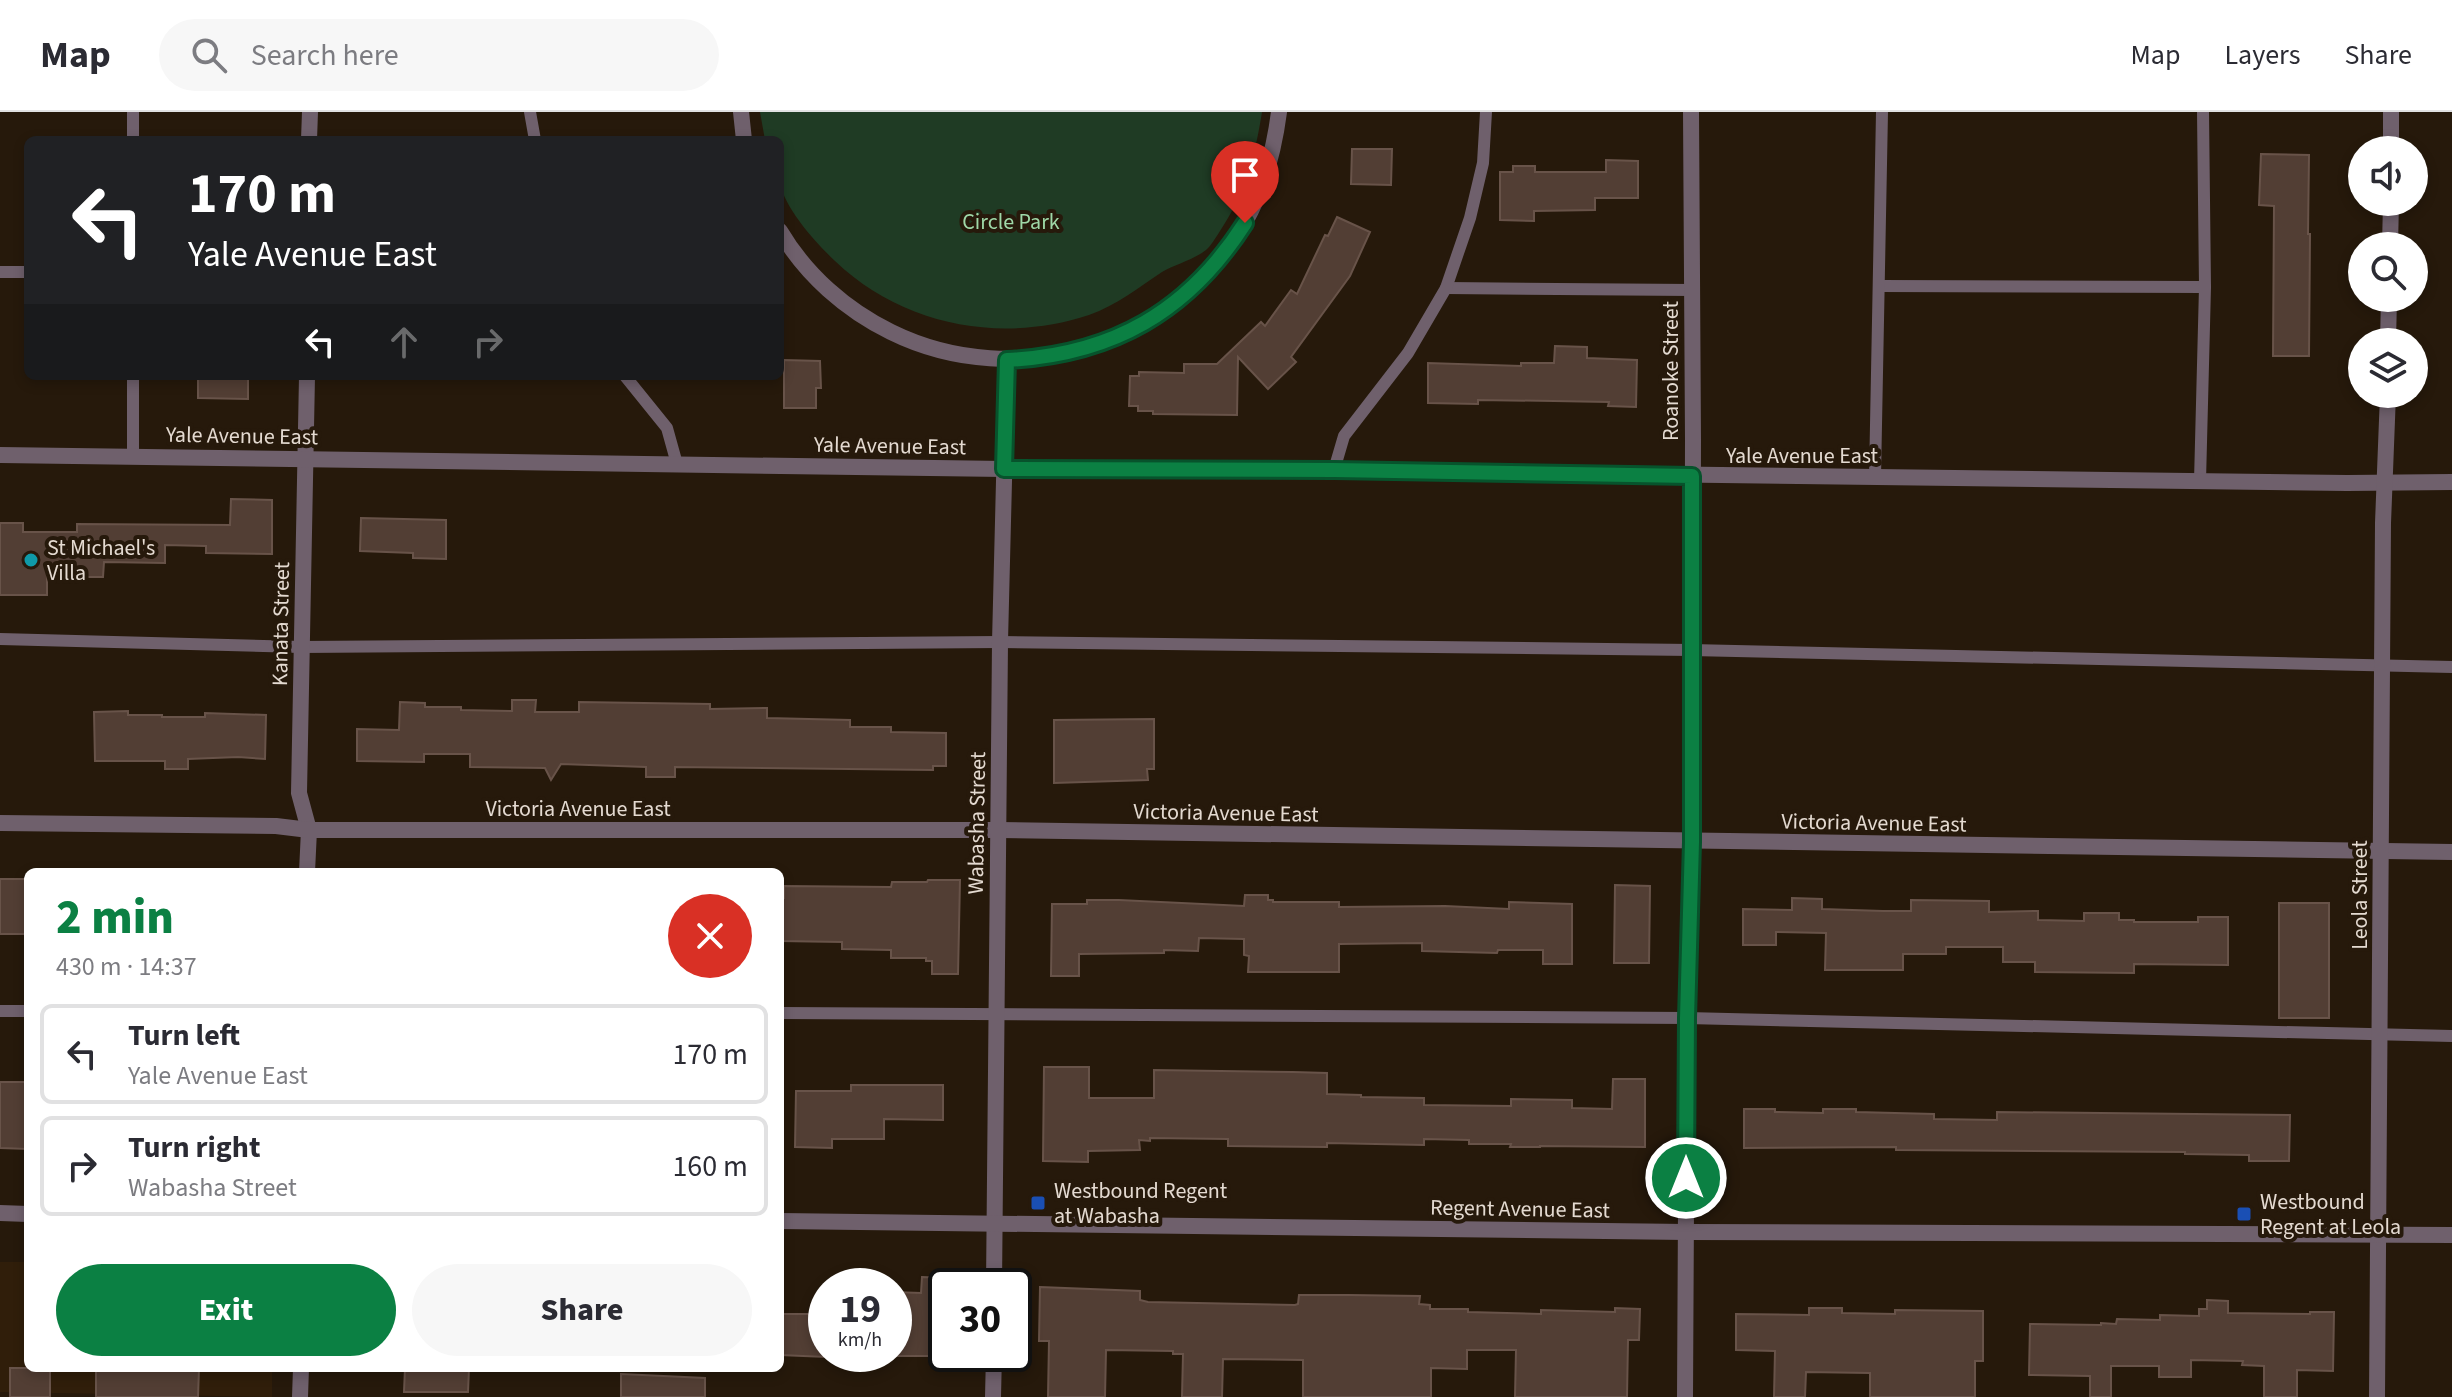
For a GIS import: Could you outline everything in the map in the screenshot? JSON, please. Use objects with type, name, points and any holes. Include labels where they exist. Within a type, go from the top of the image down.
[{"type":"street","points":[[309,136],[310,112]]},
{"type":"street","points":[[741,112],[744,136]]},
{"type":"street","points":[[784,237],[817,278],[857,313],[904,338],[981,358],[1007,360],[1055,356],[1123,335],[1165,311],[1201,280],[1232,243],[1255,202],[1271,157],[1279,112]]},
{"type":"street","name":"Roanoke Street","points":[[1685,1397],[1687,1018],[1692,842],[1691,112]]},
{"type":"street","points":[[2391,112],[2391,136]]},
{"type":"street","name":"Wabasha Street","points":[[994,1268],[1000,642],[1007,360]]},
{"type":"street","name":"Kanata Street","points":[[307,380],[299,793],[309,830],[307,868]]},
{"type":"street","name":"Leola Street","points":[[2377,1397],[2383,523],[2388,408]]},
{"type":"street","name":"Yale Avenue East","points":[[0,455],[1004,469],[2452,482]]},
{"type":"street","name":"Victoria Avenue East","points":[[0,823],[276,826],[309,830],[998,830],[2452,852]]},
{"type":"street","points":[[0,1213],[24,1214]]},
{"type":"street","name":"Regent Avenue East","points":[[784,1221],[1686,1232],[2452,1235]]},
{"type":"street","points":[[300,1397],[301,1372]]},
{"type":"street","points":[[993,1397],[994,1372]]},
{"type":"lane","points":[[133,112],[133,136]]},
{"type":"lane","points":[[530,112],[534,136]]},
{"type":"lane","points":[[1334,470],[1344,436],[1408,353],[1446,288],[1470,218],[1483,163],[1486,112]]},
{"type":"lane","points":[[1875,477],[1882,112]]},
{"type":"lane","points":[[2200,481],[2205,287],[2203,112]]},
{"type":"lane","points":[[0,272],[24,272]]},
{"type":"lane","points":[[1880,286],[2205,287]]},
{"type":"lane","points":[[1446,288],[1692,290]]},
{"type":"lane","points":[[133,380],[133,456]]},
{"type":"lane","points":[[628,380],[667,428],[677,464]]},
{"type":"lane","points":[[0,639],[301,647],[1000,642],[1691,650],[2452,667]]},
{"type":"lane","points":[[0,1011],[24,1011]]},
{"type":"lane","points":[[784,1013],[1687,1018],[2452,1036]]},
{"type":"shaded area","points":[[0,1262],[24,1262],[24,1372],[272,1372],[272,1397],[0,1392]]},
{"type":"green space","name":"Circle Park","points":[[760,112],[1262,112],[1242,189],[1229,217],[1206,250],[1162,272],[1099,311],[1056,324],[1022,328],[988,328],[922,314],[891,301],[862,283],[819,245],[788,204],[784,195],[784,136],[764,136]]},
{"type":"building","points":[[1352,149],[1392,149],[1391,185],[1351,184]]},
{"type":"building","points":[[2261,154],[2309,155],[2309,356],[2273,356],[2274,206],[2259,205]]},
{"type":"building","points":[[1606,160],[1638,161],[1638,198],[1595,198],[1595,210],[1534,211],[1534,221],[1500,220],[1500,172],[1513,172],[1513,166],[1535,166],[1535,172],[1606,172]]},
{"type":"building","points":[[1337,217],[1370,232],[1350,276],[1291,357],[1296,362],[1268,389],[1238,357],[1237,415],[1153,414],[1153,411],[1138,411],[1138,406],[1129,406],[1130,376],[1139,376],[1139,372],[1184,373],[1184,364],[1217,364],[1261,322],[1265,326],[1291,290],[1297,294]]},
{"type":"building","points":[[1555,346],[1587,347],[1587,358],[1637,360],[1636,407],[1608,406],[1609,402],[1478,400],[1478,404],[1428,403],[1428,363],[1521,366],[1521,363],[1554,363]]},
{"type":"building","points":[[784,360],[820,361],[821,388],[816,388],[816,408],[784,408]]},
{"type":"building","points":[[198,380],[248,380],[248,399],[198,398]]},
{"type":"building","points":[[231,499],[272,500],[272,554],[206,553],[206,546],[165,545],[165,563],[104,562],[103,577],[47,577],[47,595],[0,595],[0,523],[23,523],[23,532],[77,532],[77,524],[230,525]]},
{"type":"building","points":[[361,518],[446,520],[446,559],[413,558],[413,553],[360,551]]},
{"type":"building","points":[[512,700],[536,700],[535,712],[579,712],[579,702],[710,704],[710,709],[767,708],[767,718],[850,720],[850,727],[891,727],[891,732],[946,733],[946,766],[933,766],[933,770],[675,767],[675,777],[646,777],[646,767],[561,764],[551,780],[545,768],[470,767],[470,754],[424,754],[424,762],[357,761],[357,729],[399,730],[400,702],[425,703],[425,707],[461,707],[461,710],[512,711]]},
{"type":"building","points":[[128,711],[128,715],[162,717],[205,717],[205,713],[266,715],[265,759],[188,759],[188,769],[165,769],[165,761],[95,761],[94,712]]},
{"type":"building","points":[[1154,719],[1154,769],[1147,769],[1148,780],[1054,783],[1054,720]]},
{"type":"building","points":[[0,879],[24,879],[24,934],[0,934]]},
{"type":"building","points":[[960,880],[958,974],[932,974],[932,961],[926,961],[926,958],[891,958],[891,950],[842,949],[842,942],[784,941],[784,886],[891,887],[892,882]]},
{"type":"building","points":[[1615,885],[1650,886],[1649,963],[1614,963]]},
{"type":"building","points":[[1245,895],[1268,895],[1268,900],[1273,902],[1339,902],[1339,907],[1509,909],[1509,902],[1572,904],[1572,964],[1543,964],[1543,950],[1498,950],[1497,953],[1422,951],[1422,943],[1339,944],[1339,972],[1248,972],[1249,956],[1244,955],[1244,939],[1199,938],[1198,951],[1079,954],[1079,976],[1051,976],[1052,904],[1119,900],[1244,906]]},
{"type":"building","points":[[1792,898],[1822,899],[1822,909],[1883,911],[1911,911],[1911,900],[1989,901],[1989,912],[2038,911],[2038,920],[2084,921],[2084,913],[2119,913],[2119,920],[2134,922],[2198,922],[2198,917],[2228,917],[2228,965],[2134,964],[2134,973],[2035,972],[2035,962],[2003,962],[2003,947],[1946,947],[1946,954],[1903,954],[1903,970],[1825,970],[1826,933],[1776,932],[1776,945],[1743,945],[1743,909],[1792,910]]},
{"type":"building","points":[[2279,903],[2329,903],[2329,1018],[2279,1018]]},
{"type":"building","points":[[1044,1067],[1089,1067],[1089,1098],[1154,1098],[1154,1070],[1293,1072],[1327,1073],[1327,1094],[1424,1098],[1424,1105],[1511,1106],[1511,1099],[1572,1100],[1572,1108],[1612,1109],[1613,1079],[1645,1079],[1645,1147],[1510,1147],[1511,1144],[1469,1144],[1469,1140],[1424,1139],[1424,1145],[1327,1143],[1327,1147],[1228,1146],[1228,1139],[1150,1138],[1150,1141],[1139,1140],[1140,1150],[1088,1151],[1088,1162],[1043,1161]]},
{"type":"building","points":[[0,1082],[24,1082],[24,1149],[0,1148]]},
{"type":"building","points":[[851,1085],[943,1085],[943,1120],[884,1119],[884,1139],[832,1139],[832,1148],[795,1147],[796,1091],[851,1091]]},
{"type":"building","points":[[1744,1109],[1823,1113],[1823,1109],[1856,1109],[1856,1112],[1934,1114],[1934,1119],[1997,1120],[1997,1112],[2290,1115],[2289,1161],[2249,1161],[2249,1155],[2185,1152],[1744,1148]]},
{"type":"building","points":[[922,1277],[928,1277],[928,1356],[912,1356],[912,1293],[921,1293]]},
{"type":"building","points":[[1040,1287],[1140,1291],[1140,1300],[1148,1302],[1295,1305],[1298,1304],[1299,1295],[1420,1296],[1419,1304],[1430,1305],[1430,1309],[1468,1309],[1468,1312],[1541,1314],[1541,1310],[1615,1312],[1615,1308],[1640,1309],[1639,1340],[1628,1340],[1627,1397],[1515,1397],[1516,1350],[1467,1350],[1467,1369],[1431,1368],[1431,1397],[1303,1397],[1303,1360],[1223,1359],[1222,1397],[1182,1397],[1183,1354],[1173,1354],[1173,1351],[1106,1350],[1105,1397],[1048,1397],[1049,1341],[1039,1341]]},
{"type":"building","points":[[2207,1300],[2228,1301],[2228,1313],[2334,1312],[2333,1371],[2297,1370],[2297,1397],[2264,1397],[2264,1366],[2242,1365],[2243,1361],[2191,1360],[2191,1377],[2159,1377],[2159,1366],[2111,1366],[2111,1397],[2090,1397],[2090,1376],[2029,1375],[2030,1324],[2101,1325],[2116,1324],[2117,1319],[2160,1320],[2160,1315],[2199,1316],[2199,1309],[2207,1309]]},
{"type":"building","points":[[1809,1308],[1842,1308],[1842,1313],[1895,1314],[1895,1310],[1983,1311],[1983,1361],[1975,1361],[1975,1397],[1870,1397],[1870,1373],[1806,1372],[1805,1397],[1774,1397],[1775,1351],[1736,1350],[1736,1314],[1809,1315]]},
{"type":"building","points":[[784,1314],[808,1314],[808,1356],[784,1355]]},
{"type":"building","points":[[10,1368],[24,1368],[24,1372],[50,1372],[50,1397],[10,1397]]},
{"type":"building","points":[[96,1372],[199,1372],[198,1397],[96,1397]]},
{"type":"building","points":[[405,1372],[469,1372],[468,1392],[404,1392]]},
{"type":"building","points":[[621,1374],[705,1378],[705,1397],[621,1397]]},
{"type":"place","name":"St Michael's Villa","points":[[31,560]]},
{"type":"place","name":"Westbound Regent at Wabasha","points":[[1038,1203]]},
{"type":"place","name":"Westbound Regent at Leola","points":[[2244,1214]]},
{"type":"route","points":[[1245,223],[1201,280],[1165,311],[1144,324],[1101,344],[1055,356],[1007,360],[1004,469],[1692,476],[1692,842],[1686,1178]]}]
